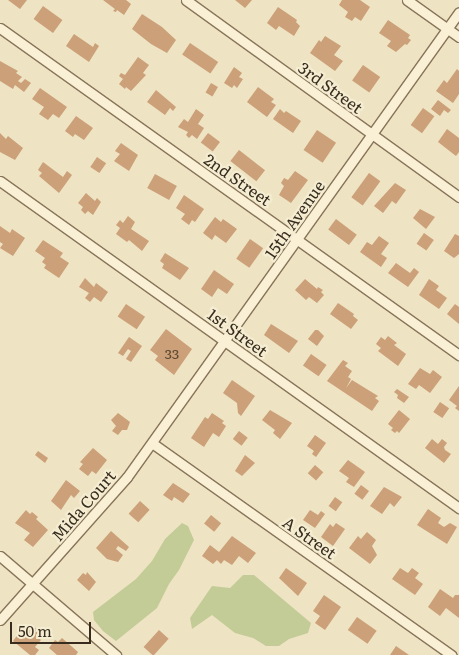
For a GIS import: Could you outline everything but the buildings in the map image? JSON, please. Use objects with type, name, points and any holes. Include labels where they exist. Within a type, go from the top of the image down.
[{"type":"street","name":"3rd Street","points":[[186,0],[459,197]]},
{"type":"street","points":[[407,0],[459,37]]},
{"type":"street","name":"15th Avenue","points":[[152,443],[226,342],[459,12]]},
{"type":"street","name":"2nd Street","points":[[0,28],[459,356]]},
{"type":"street","name":"1st Street","points":[[0,180],[459,508]]},
{"type":"street","name":"Mida Court","points":[[0,620],[127,477],[152,443]]},
{"type":"street","name":"A Street","points":[[152,443],[451,655]]},
{"type":"street","points":[[0,556],[115,655]]},
{"type":"green space","points":[[182,523],[188,526],[194,540],[179,570],[169,584],[157,608],[116,641],[103,631],[94,620],[93,612],[136,579],[152,561],[165,539]]},
{"type":"green space","points":[[243,575],[254,575],[311,623],[308,633],[289,639],[279,646],[266,646],[253,638],[235,633],[212,615],[192,629],[190,618],[212,586],[230,588]]}]
